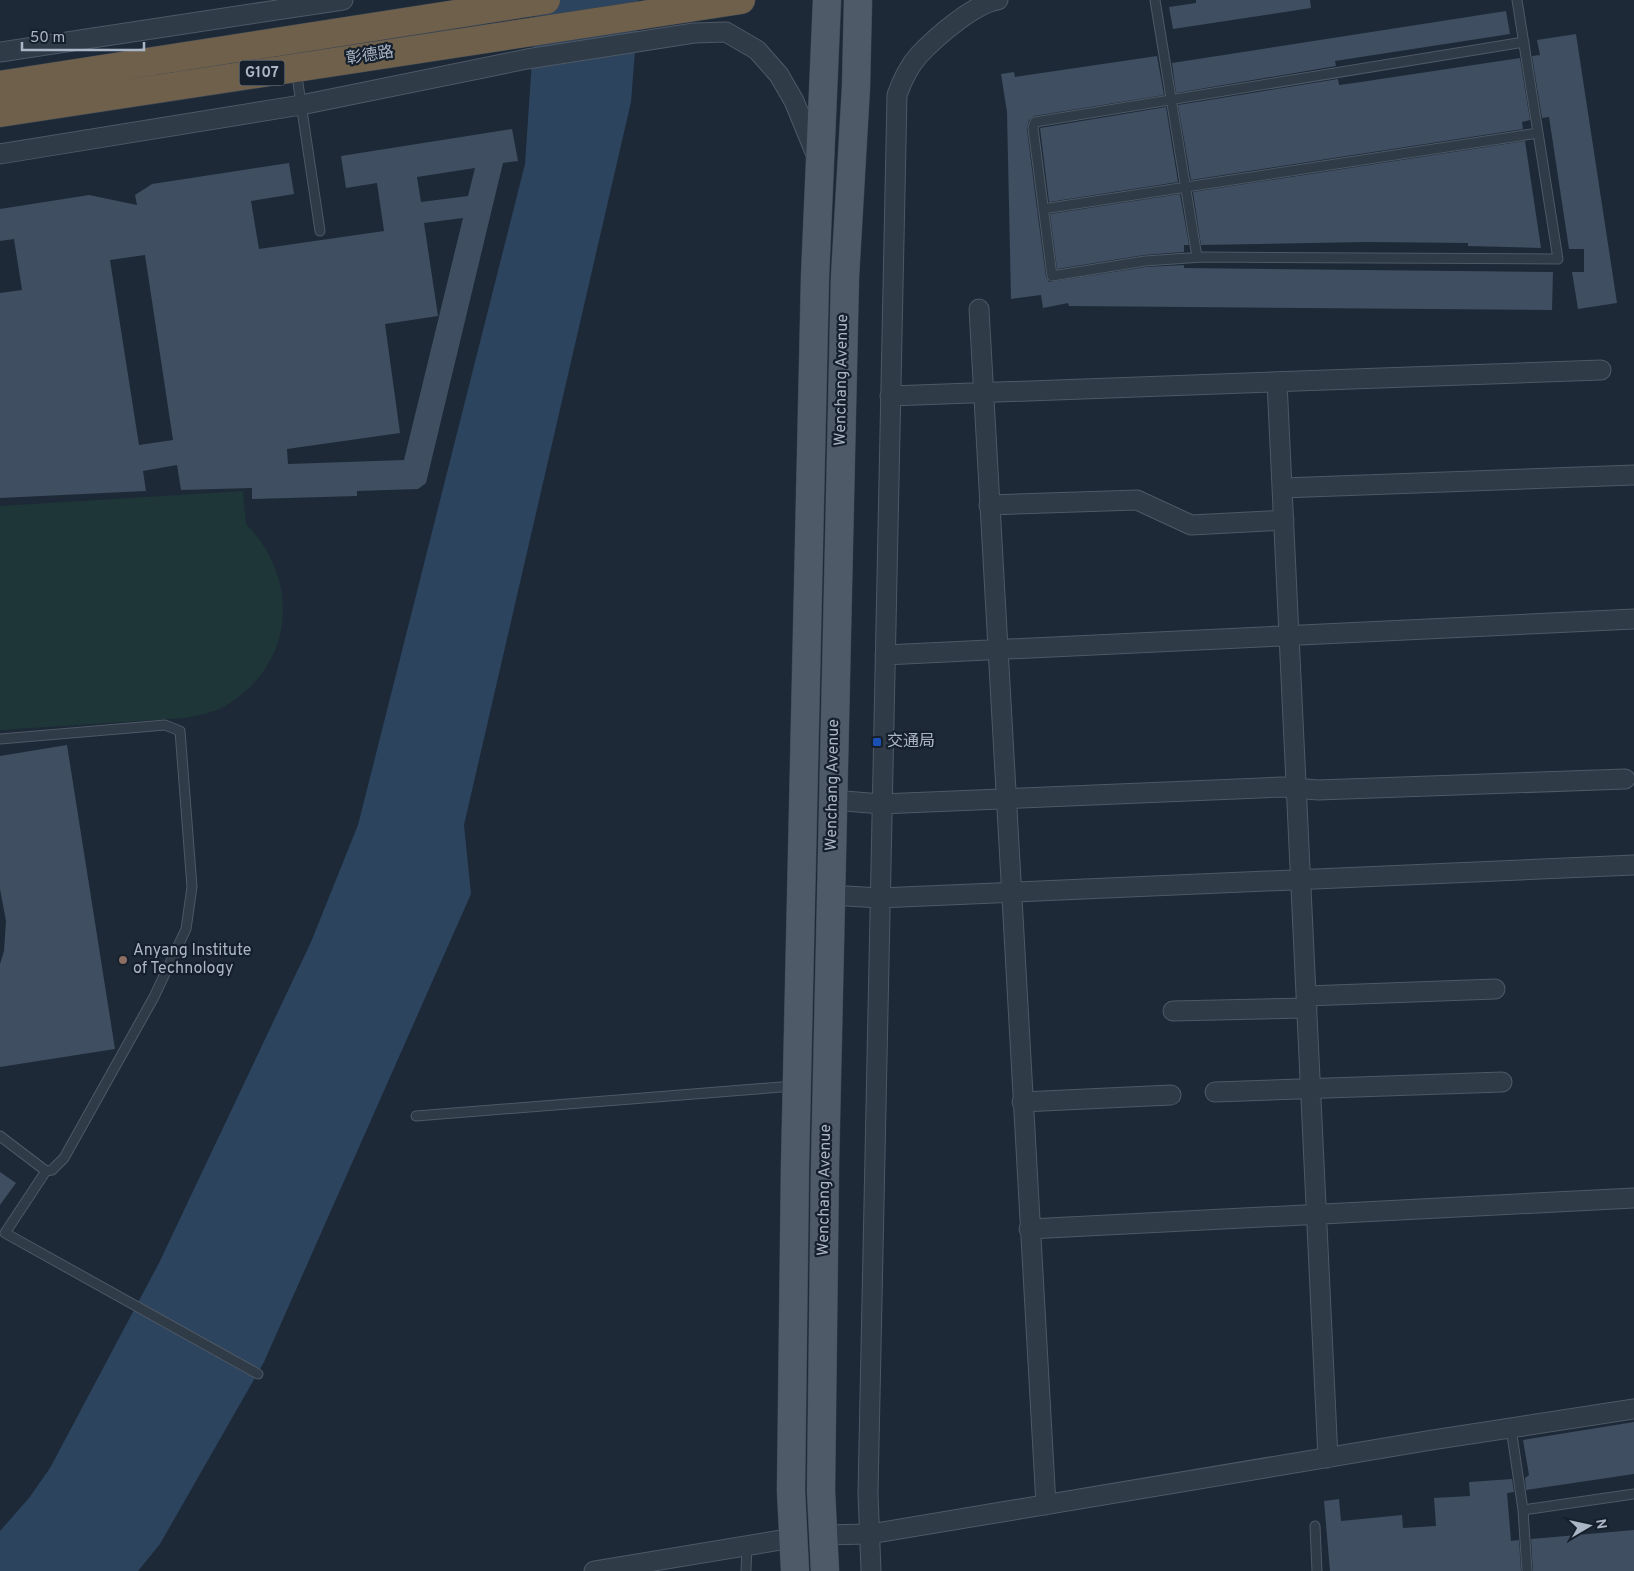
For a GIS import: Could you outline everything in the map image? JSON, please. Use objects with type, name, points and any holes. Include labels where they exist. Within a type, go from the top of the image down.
[{"type":"highway","name":"彰德路","points":[[0,113],[295,68],[526,46],[685,22],[741,0]]},
{"type":"highway","name":"彰德路","points":[[0,85],[534,2]]},
{"type":"main road","name":"Wenchang Avenue","points":[[795,1571],[791,1491],[796,1086],[815,277],[827,0]]},
{"type":"main road","name":"Wenchang Avenue","points":[[825,1571],[823,1535],[824,1186],[845,277],[856,87],[858,0]]},
{"type":"street","points":[[0,52],[343,0]]},
{"type":"street","points":[[871,1571],[869,1483],[879,898],[897,95],[904,76],[919,55],[947,30],[986,2],[998,0]]},
{"type":"street","points":[[685,22],[726,32],[758,50],[779,75],[794,101],[820,165]]},
{"type":"street","points":[[0,154],[301,105],[526,46]]},
{"type":"street","points":[[979,309],[1010,893],[1046,1505]]},
{"type":"street","points":[[890,396],[1601,370]]},
{"type":"street","points":[[1277,382],[1328,1458]]},
{"type":"street","points":[[1282,488],[1634,475]]},
{"type":"street","points":[[989,505],[1137,500],[1191,525],[1284,520]]},
{"type":"street","points":[[884,655],[1634,619]]},
{"type":"street","points":[[833,800],[881,804],[1296,788],[1318,790],[1625,779]]},
{"type":"street","points":[[831,895],[879,898],[1634,865]]},
{"type":"street","points":[[1173,1011],[1495,989]]},
{"type":"street","points":[[1215,1092],[1502,1082]]},
{"type":"street","points":[[1022,1102],[1171,1095]]},
{"type":"street","points":[[1029,1229],[1634,1198]]},
{"type":"street","points":[[823,1535],[870,1534],[1634,1409]]},
{"type":"street","points":[[594,1571],[793,1538]]},
{"type":"lane","points":[[1156,0],[1197,257]]},
{"type":"lane","points":[[1517,0],[1524,42],[1558,259],[1197,257],[1145,262],[1052,276],[1033,128],[1035,122],[1524,42]]},
{"type":"lane","points":[[295,68],[320,231]]},
{"type":"lane","points":[[1043,209],[1538,133]]},
{"type":"lane","points":[[0,739],[165,725],[180,731],[192,887],[186,929],[154,997],[64,1158],[52,1170],[46,1171],[0,1136]]},
{"type":"lane","points":[[416,1116],[796,1086]]},
{"type":"lane","points":[[46,1171],[5,1233],[254,1372]]},
{"type":"lane","points":[[1512,1428],[1523,1510],[1528,1571]]},
{"type":"lane","points":[[1523,1510],[1634,1494]]},
{"type":"lane","points":[[1315,1526],[1317,1571]]},
{"type":"lane","points":[[746,1571],[747,1545]]},
{"type":"green space","points":[[243,491],[246,524],[264,546],[276,570],[282,595],[282,621],[277,645],[266,668],[248,689],[225,706],[205,714],[185,718],[0,730],[0,506]]},
{"type":"water","points":[[536,0],[639,0],[631,102],[464,825],[471,894],[264,1362],[160,1544],[138,1571],[0,1571],[0,1531],[29,1498],[50,1468],[159,1263],[311,942],[358,825],[525,164]]},
{"type":"building","points":[[1196,0],[1310,0],[1311,8],[1173,29],[1169,7],[1196,3]]},
{"type":"building","points":[[1506,11],[1510,34],[1335,61],[1336,66],[1176,93],[1172,63]]},
{"type":"building","points":[[1576,34],[1617,303],[1578,309],[1572,272],[1584,272],[1584,249],[1569,249],[1549,117],[1542,118],[1532,56],[1540,55],[1537,40]]},
{"type":"building","points":[[1157,56],[1164,95],[1034,116],[1029,120],[1027,129],[1046,277],[1049,282],[1146,267],[1184,265],[1184,268],[1553,272],[1552,310],[1069,306],[1068,303],[1043,308],[1041,295],[1011,299],[1007,112],[1001,74],[1014,72],[1015,77]]},
{"type":"building","points":[[1520,58],[1530,120],[1522,122],[1523,129],[1191,180],[1178,105],[1338,79],[1339,85]]},
{"type":"building","points":[[1166,107],[1178,182],[1049,202],[1040,128]]},
{"type":"building","points":[[512,129],[518,161],[503,163],[426,483],[418,489],[357,491],[357,496],[252,499],[252,488],[181,490],[177,465],[143,471],[146,491],[0,498],[0,293],[22,290],[14,239],[0,241],[0,209],[89,195],[137,205],[135,195],[152,184],[289,163],[294,194],[251,201],[259,249],[384,231],[377,183],[346,188],[341,156]],"holes":[[[475,168],[468,196],[421,202],[417,177]],[[463,218],[404,460],[288,464],[287,449],[400,433],[385,324],[438,316],[424,223]],[[145,255],[173,440],[139,445],[110,260]]]},
{"type":"building","points":[[1525,141],[1541,248],[1468,246],[1468,243],[1367,242],[1201,245],[1193,192]]},
{"type":"building","points":[[1180,194],[1189,245],[1184,245],[1184,252],[1144,255],[1057,269],[1050,214]]},
{"type":"building","points":[[67,745],[115,1049],[0,1067],[0,964],[4,951],[6,921],[0,889],[0,756]]},
{"type":"building","points":[[0,1172],[16,1183],[0,1205]]},
{"type":"building","points":[[1634,1422],[1634,1474],[1526,1490],[1525,1478],[1529,1475],[1523,1440]]},
{"type":"building","points":[[1512,1479],[1514,1492],[1507,1493],[1511,1541],[1519,1540],[1521,1571],[1330,1571],[1324,1501],[1339,1499],[1341,1521],[1402,1515],[1403,1528],[1436,1526],[1434,1498],[1470,1496],[1469,1482]]},
{"type":"building","points":[[1634,1530],[1634,1571],[1533,1571],[1531,1539]]},
{"type":"place","name":"交通局","points":[[877,742]]},
{"type":"place","name":"Anyang Institute of Technology","points":[[123,960]]}]
